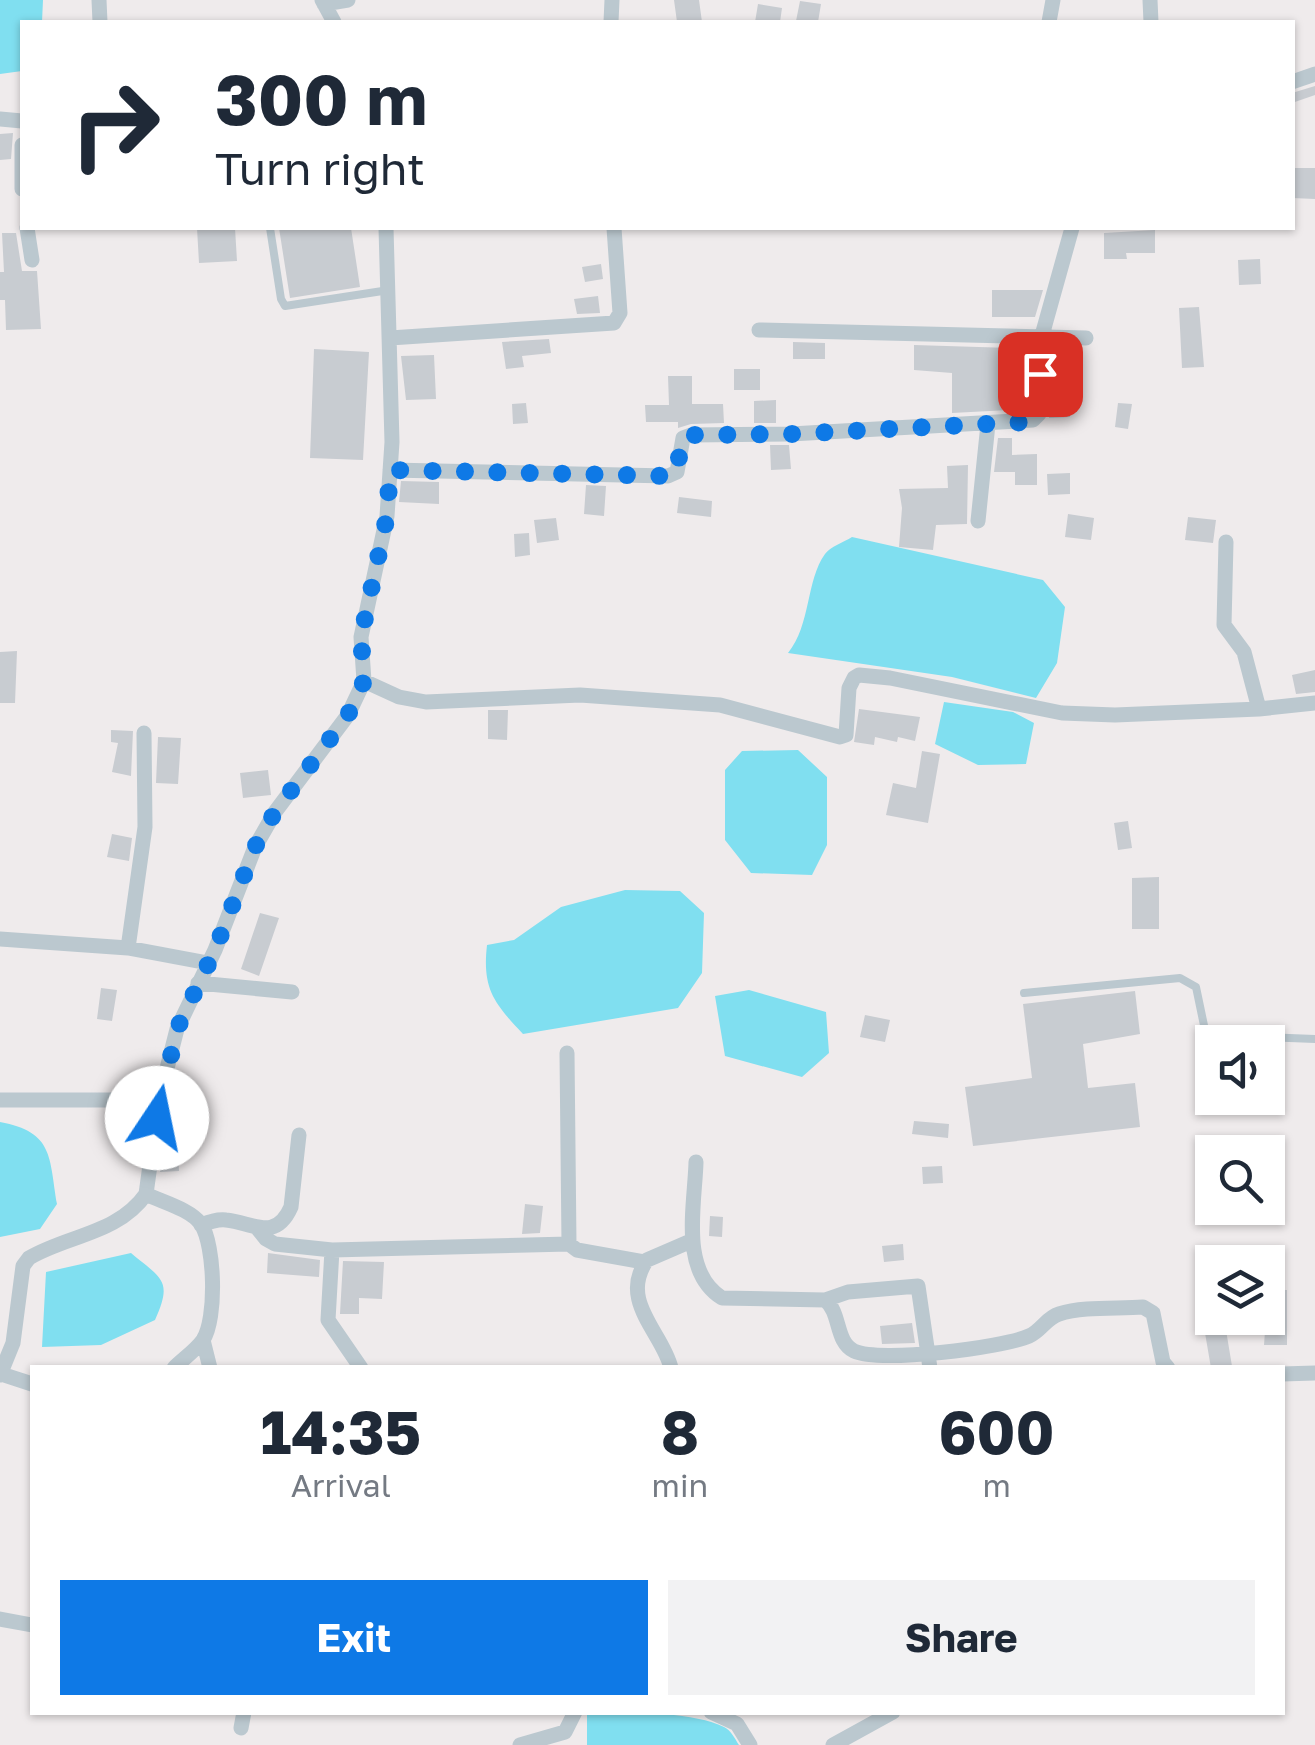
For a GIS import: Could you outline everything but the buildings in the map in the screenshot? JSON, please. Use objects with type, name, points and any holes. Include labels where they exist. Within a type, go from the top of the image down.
[{"type":"street","points":[[323,2],[348,0]]},
{"type":"street","points":[[28,230],[32,260]]},
{"type":"street","points":[[30,1383],[1,1375],[13,1343],[23,1266],[29,1258],[110,1225],[138,1206],[146,1194],[159,1100],[177,1029],[255,847],[275,812],[348,715],[364,681],[361,637],[387,516],[390,470],[386,230]]},
{"type":"street","points":[[390,338],[614,323],[620,313],[614,230]]},
{"type":"street","points":[[390,470],[661,477],[676,472],[683,438],[691,435],[1026,422],[1039,414],[1041,339],[1071,230]]},
{"type":"street","points":[[759,330],[1086,338]]},
{"type":"street","points":[[978,521],[988,424]]},
{"type":"street","points":[[1226,542],[1224,624],[1244,652],[1259,709]]},
{"type":"street","points":[[364,681],[398,697],[426,702],[591,696],[720,705],[840,737],[846,735],[849,688],[859,675],[1062,713],[1116,715],[1315,703]]},
{"type":"street","points":[[128,948],[146,827],[144,733]]},
{"type":"street","points":[[0,939],[128,948],[208,963]]},
{"type":"street","points":[[198,983],[292,992]]},
{"type":"street","points":[[567,1053],[569,1244]]},
{"type":"street","points":[[0,1100],[159,1100]]},
{"type":"street","points":[[258,1229],[276,1225],[287,1217],[299,1135]]},
{"type":"street","points":[[696,1162],[692,1241],[710,1289],[722,1298],[824,1300],[848,1292],[918,1286],[929,1360]]},
{"type":"street","points":[[146,1194],[192,1216],[208,1242],[213,1306],[203,1340],[177,1365]]},
{"type":"street","points":[[201,1225],[220,1219],[258,1229],[275,1244],[332,1250],[569,1244],[577,1250],[644,1262],[692,1241]]},
{"type":"street","points":[[332,1250],[328,1320],[358,1365]]},
{"type":"street","points":[[644,1262],[639,1278],[642,1314],[669,1365]]},
{"type":"street","points":[[824,1300],[832,1307],[850,1350],[929,1360],[1032,1335],[1053,1316],[1067,1312],[1144,1307],[1153,1313],[1166,1365]]},
{"type":"street","points":[[203,1340],[209,1365]]},
{"type":"street","points":[[1285,1374],[1315,1373]]},
{"type":"street","points":[[0,1619],[30,1625]]},
{"type":"street","points":[[520,1745],[565,1732],[574,1715]]},
{"type":"street","points":[[717,1715],[736,1724],[750,1745]]},
{"type":"street","points":[[833,1745],[888,1715]]},
{"type":"lane","points":[[270,230],[285,306],[388,290]]},
{"type":"lane","points":[[1024,993],[1180,978],[1196,986],[1206,1035],[1315,1039]]},
{"type":"water","points":[[0,0],[43,0],[42,20],[20,20],[20,71],[0,74]]},
{"type":"water","points":[[852,537],[1043,580],[1065,607],[1057,663],[1036,698],[952,677],[788,653],[801,629],[819,565],[827,551]]},
{"type":"water","points":[[944,702],[1013,712],[1034,723],[1026,764],[978,765],[935,744]]},
{"type":"water","points":[[798,750],[827,777],[827,845],[812,875],[751,873],[725,840],[725,770],[742,751]]},
{"type":"water","points":[[625,890],[680,891],[704,913],[702,973],[678,1008],[523,1034],[492,994],[486,973],[487,945],[514,940],[561,907]]},
{"type":"water","points":[[749,990],[826,1012],[829,1053],[802,1077],[725,1056],[715,996]]},
{"type":"water","points":[[0,1122],[18,1126],[40,1140],[50,1160],[57,1204],[40,1229],[0,1237]]},
{"type":"water","points":[[131,1253],[161,1281],[163,1296],[155,1320],[101,1345],[42,1347],[46,1272]]},
{"type":"water","points":[[587,1715],[666,1715],[726,1728],[739,1745],[587,1745]]},
{"type":"route","points":[[157,1118],[177,1029],[215,950],[255,847],[275,812],[348,715],[364,681],[361,637],[387,516],[390,470],[668,476],[676,472],[683,438],[691,435],[1026,422],[1039,414],[1040,374]]}]
